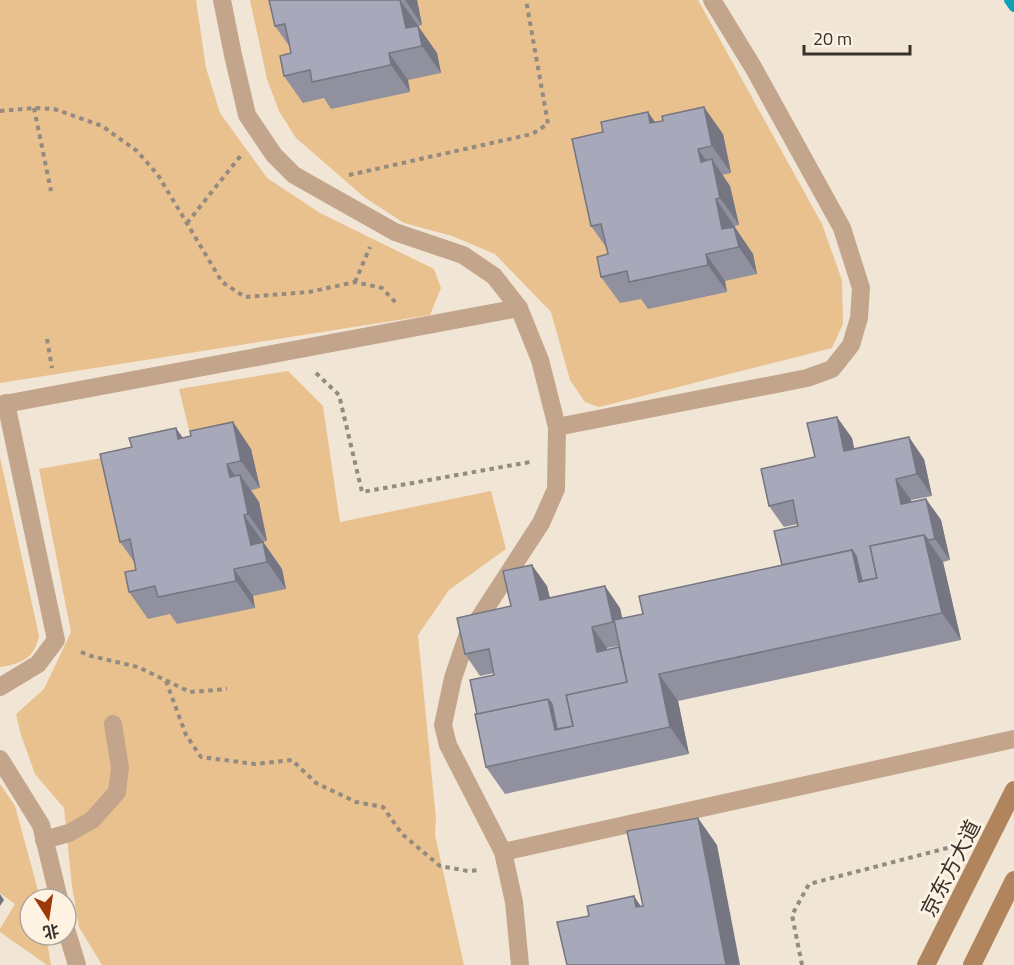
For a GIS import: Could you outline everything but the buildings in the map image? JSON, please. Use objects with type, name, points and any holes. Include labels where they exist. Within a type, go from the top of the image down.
[{"type":"main road","name":"京东方大道","points":[[926,965],[1014,790]]},
{"type":"main road","points":[[972,965],[1014,880]]},
{"type":"street","points":[[222,0],[248,115],[274,155],[294,175],[394,232],[463,255],[494,276],[519,308],[540,360],[558,427],[556,489],[541,523],[467,637],[453,678],[442,725],[448,745],[505,860],[514,902],[520,965]]},
{"type":"street","points":[[558,427],[807,378],[832,369],[851,345],[859,318],[861,288],[842,228],[753,67],[712,0]]},
{"type":"street","points":[[0,687],[38,664],[56,640],[3,404],[519,308]]},
{"type":"street","points":[[44,840],[69,833],[92,820],[117,792],[120,768],[114,724]]},
{"type":"street","points":[[505,860],[1014,739]]},
{"type":"street","points":[[0,759],[41,825],[56,887]]},
{"type":"street","points":[[72,947],[77,965]]},
{"type":"path","points":[[309,183],[532,134],[548,124],[526,0]]},
{"type":"path","points":[[34,108],[51,191]]},
{"type":"path","points":[[0,111],[54,109],[102,126],[137,151],[158,175],[222,282],[245,297],[309,292],[355,282],[382,288],[396,303],[407,329]]},
{"type":"path","points":[[187,223],[259,132]]},
{"type":"path","points":[[355,282],[380,224]]},
{"type":"path","points":[[292,350],[339,394],[362,492],[557,458]]},
{"type":"path","points":[[56,640],[91,656],[138,667],[189,692],[227,689]]},
{"type":"path","points":[[166,681],[186,735],[201,757],[255,764],[292,760],[316,783],[356,802],[382,807],[402,834],[440,866],[468,871],[505,860]]},
{"type":"path","points":[[802,965],[792,915],[809,884],[990,837]]},
{"type":"shaded area","points":[[0,0],[196,0],[206,68],[220,113],[267,178],[320,213],[434,269],[441,288],[430,315],[0,383]]},
{"type":"shaded area","points":[[250,0],[698,0],[822,224],[842,280],[843,324],[832,348],[599,407],[585,402],[570,380],[551,312],[495,254],[452,236],[404,223],[364,197],[296,138],[279,111],[267,79]]},
{"type":"shaded area","points":[[288,371],[323,406],[340,522],[491,491],[506,549],[449,590],[418,635],[436,819],[435,835],[464,965],[102,965],[79,927],[78,887],[72,887],[64,808],[35,774],[16,714],[44,689],[71,632],[39,469],[192,442],[179,389]]},
{"type":"shaded area","points":[[0,457],[39,636],[31,654],[16,664],[1,667],[0,667]]},
{"type":"shaded area","points":[[0,784],[15,806],[37,887],[18,887],[18,945],[0,932],[15,904],[0,893]]},
{"type":"shaded area","points":[[21,947],[48,947],[51,965],[47,965]]},
{"type":"waterway","points":[[1009,0],[1014,7]]}]
